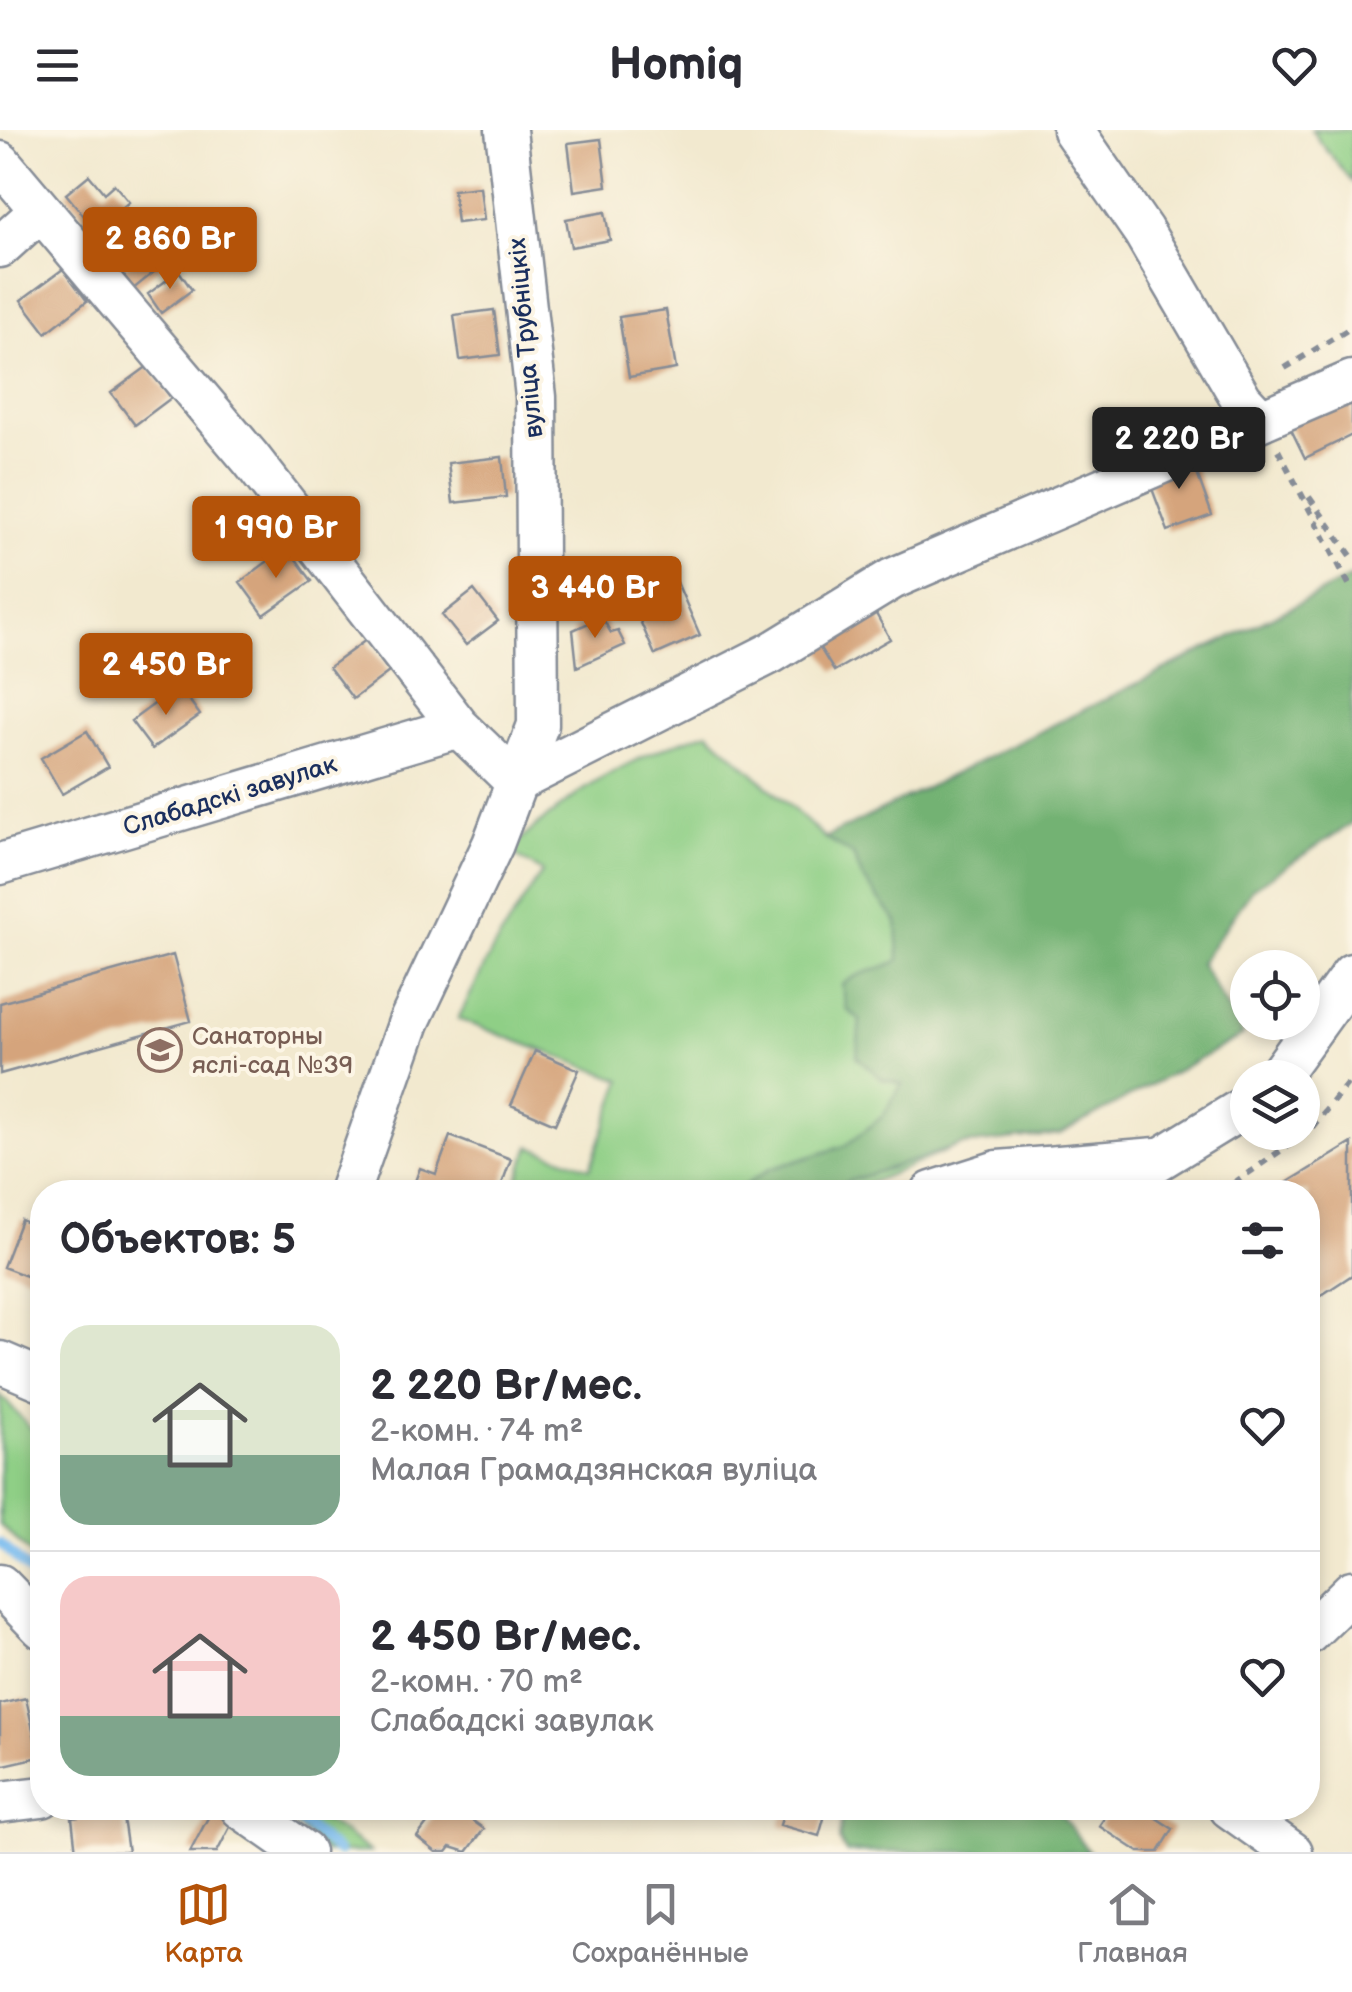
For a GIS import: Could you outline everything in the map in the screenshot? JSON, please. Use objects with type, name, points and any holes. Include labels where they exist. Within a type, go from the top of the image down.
[{"type":"street","name":"вуліца Трубніцкіх","points":[[353,1180],[409,1022],[493,844],[538,725],[536,396],[506,130]]},
{"type":"street","points":[[1074,130],[1143,232],[1242,400],[1260,418]]},
{"type":"street","points":[[0,162],[251,459],[459,727],[516,782],[771,653],[892,579],[1352,380]]},
{"type":"street","points":[[0,246],[40,210]]},
{"type":"street","name":"Слабадскі завулак","points":[[0,864],[459,727]]},
{"type":"street","points":[[1290,1060],[1352,974]]},
{"type":"street","points":[[1124,1180],[1230,1115]]},
{"type":"street","points":[[970,1180],[998,1171],[1157,1158]]},
{"type":"street","points":[[0,1362],[30,1375]]},
{"type":"street","points":[[0,1584],[30,1615]]},
{"type":"street","points":[[1320,1622],[1352,1591]]},
{"type":"street","points":[[0,1802],[30,1798]]},
{"type":"street","points":[[258,1820],[304,1852]]},
{"type":"street","points":[[1247,1820],[1292,1852]]},
{"type":"path","points":[[1352,557],[1295,478],[1352,590]]},
{"type":"path","points":[[1238,1180],[1309,1131],[1352,1078]]},
{"type":"green space","points":[[1311,130],[1352,130],[1352,182]]},
{"type":"green space","points":[[1352,577],[1352,819],[1253,888],[1200,963],[1230,1013],[1230,1040],[1234,1040],[1060,1134],[961,1145],[876,1180],[517,1180],[530,1146],[590,1168],[622,1080],[458,1019],[493,949],[542,872],[508,851],[601,779],[650,754],[708,732],[825,838]]},
{"type":"green space","points":[[1352,577],[1352,823],[1253,888],[1200,963],[1230,1013],[1230,1040],[1234,1040],[1060,1134],[961,1145],[853,1180],[753,1180],[769,1169],[845,1146],[883,1116],[902,1084],[882,1079],[857,1057],[860,1019],[847,1010],[842,985],[899,960],[897,922],[862,877],[853,855],[825,838]]},
{"type":"green space","points":[[0,1395],[30,1427],[30,1554],[0,1525]]},
{"type":"green space","points":[[290,1820],[322,1820],[370,1852],[325,1852]]},
{"type":"green space","points":[[842,1820],[1065,1820],[1089,1852],[846,1852],[839,1840]]},
{"type":"building","points":[[601,139],[607,186],[574,191],[568,143]]},
{"type":"building","points":[[89,175],[104,193],[114,184],[129,202],[108,220],[102,213],[90,223],[66,194]]},
{"type":"building","points":[[480,187],[484,220],[457,223],[453,190]]},
{"type":"building","points":[[605,212],[610,240],[571,247],[566,219]]},
{"type":"building","points":[[156,241],[170,259],[132,290],[118,272]]},
{"type":"building","points":[[63,269],[87,301],[46,333],[21,300]]},
{"type":"building","points":[[179,271],[192,290],[161,313],[148,294]]},
{"type":"building","points":[[494,310],[500,355],[460,360],[454,315]]},
{"type":"building","points":[[666,310],[676,369],[629,377],[619,317]]},
{"type":"building","points":[[148,366],[171,398],[135,425],[111,393]]},
{"type":"building","points":[[1352,389],[1352,435],[1305,458],[1287,421]]},
{"type":"building","points":[[1190,454],[1212,515],[1168,531],[1145,470]]},
{"type":"building","points":[[502,457],[506,497],[453,503],[448,463]]},
{"type":"building","points":[[287,547],[312,581],[264,615],[240,582]]},
{"type":"building","points":[[676,580],[700,635],[655,655],[631,600]]},
{"type":"building","points":[[474,590],[498,621],[466,645],[442,615]]},
{"type":"building","points":[[875,612],[890,639],[834,671],[818,645]]},
{"type":"building","points":[[602,617],[611,633],[618,631],[625,645],[577,667],[573,630]]},
{"type":"building","points":[[366,640],[389,672],[353,699],[329,667]]},
{"type":"building","points":[[179,686],[200,715],[152,749],[131,721]]},
{"type":"building","points":[[87,731],[108,767],[62,794],[41,758]]},
{"type":"building","points":[[173,955],[191,1021],[0,1074],[0,1003]]},
{"type":"building","points":[[535,1051],[579,1070],[555,1124],[511,1105]]},
{"type":"building","points":[[450,1136],[511,1159],[503,1180],[416,1180],[420,1168],[436,1174]]},
{"type":"building","points":[[1352,1143],[1352,1275],[1320,1296],[1320,1180],[1292,1180]]},
{"type":"building","points":[[21,1220],[30,1224],[30,1277],[3,1267]]},
{"type":"building","points":[[26,1698],[30,1759],[0,1766],[0,1704]]},
{"type":"building","points":[[72,1820],[123,1820],[128,1852],[76,1852]]},
{"type":"building","points":[[207,1820],[232,1823],[217,1852],[190,1852]]},
{"type":"building","points":[[430,1820],[472,1820],[484,1829],[467,1852],[451,1847],[447,1852],[436,1852],[417,1837]]},
{"type":"building","points":[[781,1820],[824,1820],[819,1836],[780,1825]]},
{"type":"building","points":[[1103,1820],[1159,1820],[1173,1829],[1159,1852],[1139,1852],[1099,1826]]},
{"type":"waterway","points":[[0,1543],[30,1572]]},
{"type":"waterway","points":[[299,1820],[338,1852]]},
{"type":"place","name":"Санаторны яслі-сад №39","points":[[160,1050]]}]
